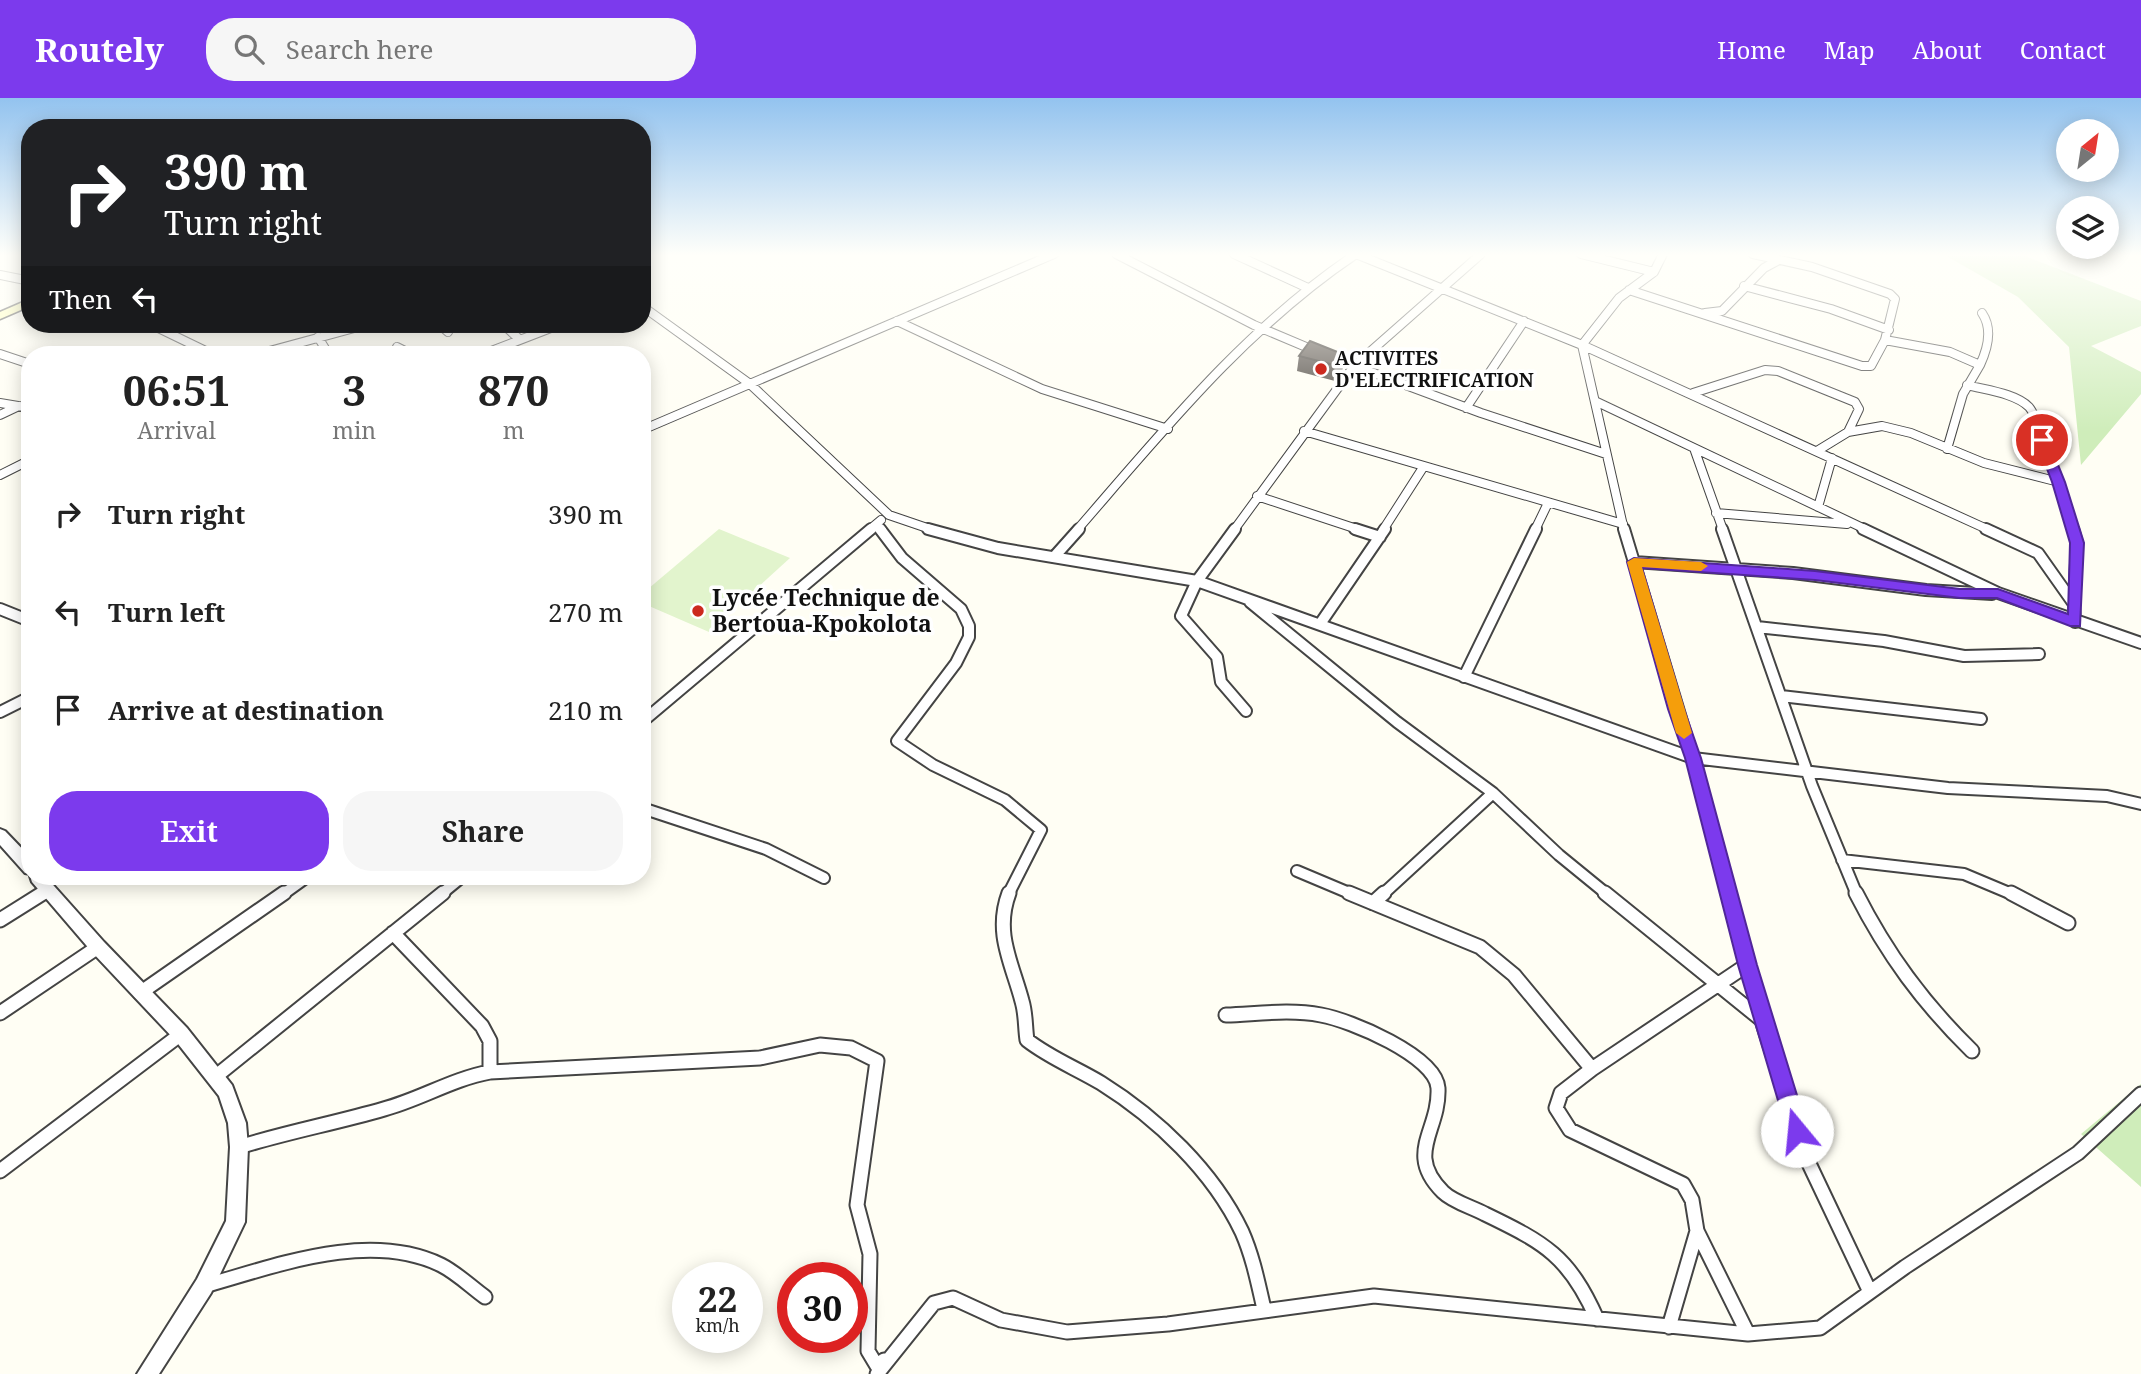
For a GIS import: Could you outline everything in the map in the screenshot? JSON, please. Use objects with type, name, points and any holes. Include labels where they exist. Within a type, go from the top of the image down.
[{"type":"street","points":[[652,314],[750,384],[889,514],[935,531],[998,548],[1197,581],[1693,758],[1948,788],[2107,796],[2141,804]]},
{"type":"street","points":[[651,426],[914,314]]},
{"type":"street","points":[[1233,314],[1354,366],[1466,408],[1606,454]]},
{"type":"street","points":[[1054,557],[1219,368],[1278,314]]},
{"type":"street","points":[[1246,711],[1221,682],[1217,657],[1181,616],[1197,581],[1304,431],[1354,366],[1412,314]]},
{"type":"street","points":[[1506,314],[1693,393],[2038,553],[2074,604]]},
{"type":"street","points":[[1582,345],[1609,314]]},
{"type":"street","points":[[1700,314],[1862,366],[1871,366],[1885,341],[1892,314]]},
{"type":"street","points":[[1844,314],[1889,330]]},
{"type":"street","points":[[1947,449],[1967,385],[1986,350],[1989,328],[1982,314]]},
{"type":"street","points":[[897,321],[1042,390],[1168,429]]},
{"type":"street","points":[[1466,408],[1524,321]]},
{"type":"street","points":[[169,333],[195,346]]},
{"type":"street","points":[[286,346],[334,333]]},
{"type":"street","points":[[513,333],[519,339]]},
{"type":"street","points":[[502,346],[536,333]]},
{"type":"street","points":[[318,337],[324,346]]},
{"type":"street","points":[[1885,341],[1950,352],[1980,365]]},
{"type":"street","points":[[1582,345],[1623,524],[1676,709],[1693,758],[1762,1020],[1804,1153],[1870,1292]]},
{"type":"street","points":[[0,354],[21,361]]},
{"type":"street","points":[[1693,393],[1755,372],[1778,371],[1855,402],[1859,409],[1848,432]]},
{"type":"street","points":[[1967,385],[2019,400],[2030,408],[2059,482],[2077,543],[2075,622]]},
{"type":"street","points":[[1595,401],[1695,451],[1998,593],[2141,643]]},
{"type":"street","points":[[0,403],[19,406]]},
{"type":"street","points":[[0,415],[19,406]]},
{"type":"street","points":[[1816,451],[1848,432],[1882,426],[1897,428],[1983,463],[2059,482]]},
{"type":"street","points":[[1304,431],[1623,524]]},
{"type":"street","points":[[1695,451],[1807,771],[1861,908],[1881,946],[1924,1006],[1972,1051]]},
{"type":"street","points":[[1818,507],[1832,458]]},
{"type":"street","points":[[0,475],[21,464]]},
{"type":"street","points":[[1320,624],[1380,537],[1423,466]]},
{"type":"street","points":[[1257,496],[1380,537]]},
{"type":"street","points":[[1464,677],[1548,503]]},
{"type":"street","points":[[1716,513],[1857,525]]},
{"type":"street","points":[[651,714],[889,514]]},
{"type":"street","points":[[877,524],[902,558],[961,609],[969,626],[969,637],[956,663],[897,741],[933,765],[983,787],[1027,812],[1041,830],[1035,852],[1006,901],[1001,934],[1007,963],[1023,1000],[1027,1040],[1102,1083],[1157,1127],[1206,1178],[1237,1223],[1251,1257],[1264,1309]]},
{"type":"street","points":[[1634,562],[1737,568],[1860,580],[1923,590],[1998,593]]},
{"type":"street","points":[[1245,598],[1397,722],[1493,793],[1559,855],[1762,1020]]},
{"type":"street","points":[[0,609],[21,616]]},
{"type":"street","points":[[1757,626],[1884,640],[1964,656],[2039,654]]},
{"type":"street","points":[[1781,696],[1982,719]]},
{"type":"street","points":[[0,712],[21,702]]},
{"type":"street","points":[[1373,903],[1493,793]]},
{"type":"street","points":[[651,811],[766,849],[824,878]]},
{"type":"street","points":[[0,835],[21,858]]},
{"type":"street","points":[[1842,860],[1964,874],[1994,884],[2068,923]]},
{"type":"street","points":[[1297,871],[1480,947],[1500,961],[1592,1069]]},
{"type":"street","points":[[0,920],[41,885]]},
{"type":"street","points":[[45,885],[140,993],[181,1034],[226,1091],[237,1123],[239,1147],[235,1222],[204,1286],[147,1374]]},
{"type":"street","points":[[140,993],[295,885]]},
{"type":"street","points":[[215,1077],[452,885]]},
{"type":"street","points":[[393,933],[482,1026],[490,1041],[489,1066]]},
{"type":"street","points":[[0,1013],[98,947]]},
{"type":"street","points":[[1747,965],[1592,1069],[1561,1093],[1556,1108],[1570,1130],[1683,1184],[1692,1200],[1698,1231],[1748,1334]]},
{"type":"street","points":[[1226,1015],[1323,1015],[1357,1026],[1427,1065],[1439,1083],[1437,1101],[1424,1139],[1425,1168],[1433,1183],[1446,1195],[1544,1246],[1562,1260],[1578,1279],[1597,1319]]},
{"type":"street","points":[[0,1171],[181,1034]]},
{"type":"street","points":[[239,1147],[296,1129],[386,1109],[489,1066],[760,1058],[775,1052],[837,1044],[866,1051],[877,1061],[857,1205],[870,1254],[868,1351],[877,1366],[934,1303],[953,1298],[1001,1320],[1068,1332],[1168,1324],[1374,1296],[1748,1334],[1820,1328],[2078,1153],[2141,1094]]},
{"type":"street","points":[[1669,1327],[1698,1231]]},
{"type":"street","points":[[204,1286],[288,1264],[352,1253],[406,1253],[441,1265],[485,1297]]},
{"type":"street","points":[[877,1374],[892,1351]]},
{"type":"green space","points":[[2035,314],[2141,314],[2141,326],[2091,346],[2141,372],[2141,394],[2081,465],[2069,347]]},
{"type":"green space","points":[[719,529],[790,558],[709,632],[651,607],[651,586]]},
{"type":"green space","points":[[2141,1084],[2141,1187],[2081,1134]]},
{"type":"building","points":[[1310,341],[1345,355],[1338,366],[1299,356]]},
{"type":"slow traffic","points":[[1684,733],[1634,562],[1701,566]]},
{"type":"place","name":"ACTIVITES D'ELECTRIFICATION","points":[[1321,369]]},
{"type":"place","name":"Lycée Technique de Bertoua-Kpokolota","points":[[698,611]]},
{"type":"route","points":[[1797,1131],[1762,1020],[1729,886],[1634,562],[1815,575],[1960,594],[1998,593],[2075,622],[2077,543],[2059,482],[2042,440]]}]
